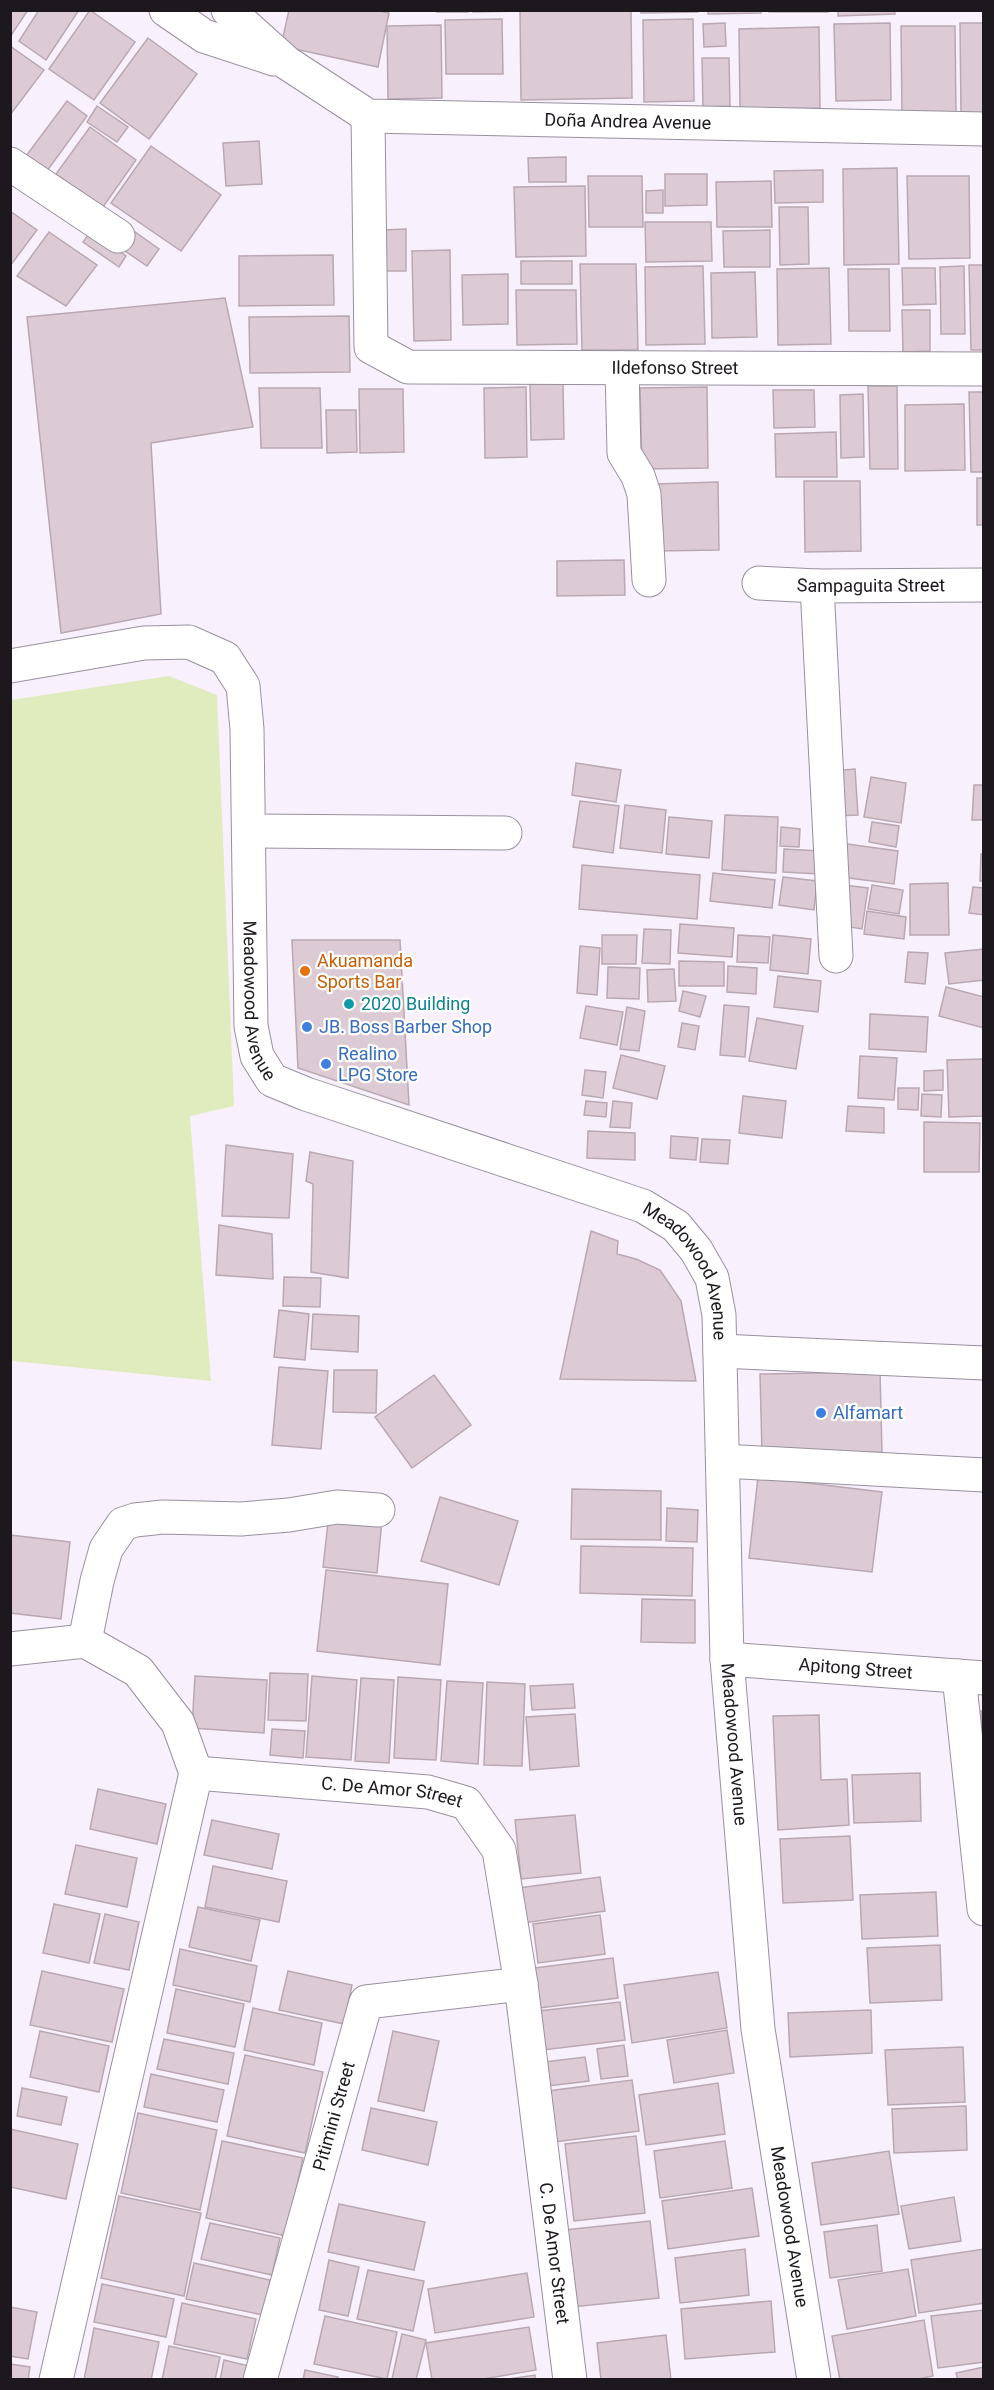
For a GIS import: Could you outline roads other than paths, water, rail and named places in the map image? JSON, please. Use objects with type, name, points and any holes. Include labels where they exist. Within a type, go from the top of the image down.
[{"type":"street","points":[[166,10],[212,23],[287,63],[368,116]]},
{"type":"street","points":[[228,10],[287,63]]},
{"type":"street","name":"Doña Andrea Avenue","points":[[368,116],[984,129]]},
{"type":"street","name":"Ildefonso Street","points":[[368,116],[371,347],[408,367],[984,369]]},
{"type":"street","points":[[10,164],[118,236]]},
{"type":"street","points":[[622,368],[624,453],[642,484],[649,580]]},
{"type":"street","name":"Sampaguita Street","points":[[759,584],[984,585]]},
{"type":"street","points":[[817,586],[836,956]]},
{"type":"street","name":"Meadowood Avenue","points":[[10,666],[144,643],[189,642],[225,658],[243,686],[247,729],[251,1026],[257,1056],[272,1080],[306,1094],[643,1206],[676,1226],[696,1250],[712,1278],[719,1315],[727,1659],[758,2029],[814,2379]]},
{"type":"street","points":[[249,831],[505,833]]},
{"type":"street","points":[[720,1351],[984,1363]]},
{"type":"street","points":[[723,1461],[984,1475]]},
{"type":"street","points":[[85,1641],[106,1549],[123,1524],[135,1520],[163,1517],[241,1519],[289,1515],[337,1507],[378,1510]]},
{"type":"street","points":[[10,1649],[85,1641],[138,1671],[178,1723],[196,1773],[56,2379]]},
{"type":"street","name":"Apitong Street","points":[[727,1659],[971,1677]]},
{"type":"street","points":[[971,1677],[984,1910]]},
{"type":"street","name":"C. De Amor Street","points":[[196,1773],[428,1792],[466,1803],[499,1850],[521,1984],[570,2379]]},
{"type":"street","name":"Pitimini Street","points":[[260,2379],[366,2002],[521,1984]]},
{"type":"place","name":"Akuamanda Sports Bar","points":[[305,971]]},
{"type":"place","name":"2020 Building","points":[[349,1004]]},
{"type":"place","name":"JB. Boss Barber Shop","points":[[307,1027]]},
{"type":"place","name":"Realino LPG Store","points":[[326,1064]]},
{"type":"place","name":"Alfamart","points":[[821,1413]]}]
